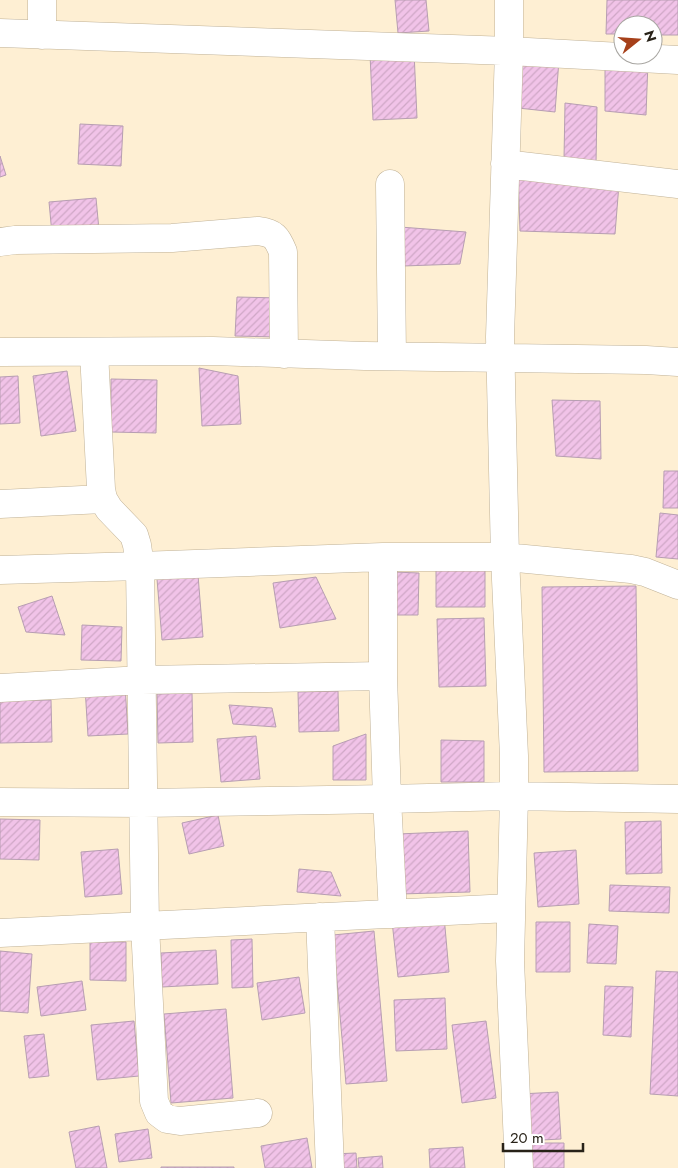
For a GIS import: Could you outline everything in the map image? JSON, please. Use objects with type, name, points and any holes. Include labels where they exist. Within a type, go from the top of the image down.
[{"type":"street","points":[[42,0],[42,35]]},
{"type":"street","points":[[509,0],[501,357],[505,557],[514,756],[510,961],[519,1168]]},
{"type":"street","points":[[0,33],[509,51],[678,60]]},
{"type":"street","points":[[505,164],[678,184]]},
{"type":"street","points":[[390,184],[392,356]]},
{"type":"street","points":[[0,242],[14,240],[172,238],[258,231],[269,232],[278,239],[283,252],[284,354]]},
{"type":"street","points":[[0,352],[213,351],[678,362]]},
{"type":"street","points":[[94,352],[101,489],[109,509],[134,535],[140,566],[145,926],[154,1101],[159,1112],[167,1119],[180,1121],[258,1113]]},
{"type":"street","points":[[0,504],[104,499]]},
{"type":"street","points":[[383,557],[383,676],[393,914]]},
{"type":"street","points":[[0,570],[383,557],[505,557],[631,569],[678,584]]},
{"type":"street","points":[[0,688],[142,680],[383,676]]},
{"type":"street","points":[[0,802],[143,803],[514,796],[678,799]]},
{"type":"street","points":[[0,933],[511,908]]},
{"type":"street","points":[[320,917],[330,1168]]},
{"type":"building","points":[[395,0],[426,0],[429,31],[398,33]]},
{"type":"building","points":[[607,0],[678,0],[678,35],[663,35],[663,15],[613,15],[613,34],[606,34]]},
{"type":"building","points":[[414,52],[417,118],[373,120],[370,54]]},
{"type":"building","points":[[522,57],[559,60],[555,112],[518,108]]},
{"type":"building","points":[[605,58],[613,59],[613,65],[648,65],[646,115],[605,111]]},
{"type":"building","points":[[565,103],[597,107],[596,163],[564,159]]},
{"type":"building","points":[[80,124],[123,126],[121,166],[78,164]]},
{"type":"building","points":[[0,156],[6,175],[0,177]]},
{"type":"building","points":[[518,171],[619,184],[615,234],[520,231]]},
{"type":"building","points":[[96,198],[99,230],[52,234],[49,202]]},
{"type":"building","points":[[400,227],[466,232],[460,264],[403,266]]},
{"type":"building","points":[[237,297],[279,298],[277,337],[235,336]]},
{"type":"building","points":[[199,368],[238,376],[241,424],[202,426]]},
{"type":"building","points":[[67,371],[76,431],[41,436],[33,376]]},
{"type":"building","points":[[18,376],[20,423],[0,424],[0,377]]},
{"type":"building","points":[[111,379],[157,380],[156,433],[111,432]]},
{"type":"building","points":[[552,400],[600,401],[601,459],[556,456]]},
{"type":"building","points":[[664,471],[678,471],[678,508],[663,508]]},
{"type":"building","points":[[660,513],[678,515],[678,559],[656,557]]},
{"type":"building","points":[[436,569],[485,570],[485,607],[436,607]]},
{"type":"building","points":[[393,572],[419,573],[418,615],[392,615]]},
{"type":"building","points":[[198,575],[203,637],[162,640],[157,579]]},
{"type":"building","points":[[316,577],[336,619],[280,628],[273,583]]},
{"type":"building","points":[[636,586],[638,771],[544,772],[542,587]]},
{"type":"building","points":[[52,596],[65,635],[26,632],[18,607]]},
{"type":"building","points":[[484,618],[486,686],[439,687],[437,619]]},
{"type":"building","points":[[82,625],[122,627],[121,661],[81,660]]},
{"type":"building","points":[[125,685],[128,734],[88,736],[85,687]]},
{"type":"building","points":[[338,691],[339,731],[299,732],[298,692]]},
{"type":"building","points":[[192,693],[193,742],[158,743],[157,694]]},
{"type":"building","points":[[51,700],[52,742],[0,743],[0,701]]},
{"type":"building","points":[[229,705],[272,708],[276,727],[233,724]]},
{"type":"building","points":[[366,734],[366,780],[333,780],[333,746]]},
{"type":"building","points":[[256,736],[260,779],[221,782],[217,739]]},
{"type":"building","points":[[441,740],[484,741],[484,782],[441,782]]},
{"type":"building","points":[[218,815],[224,846],[189,854],[182,823]]},
{"type":"building","points":[[0,819],[40,820],[39,860],[0,859]]},
{"type":"building","points":[[661,821],[662,873],[626,874],[625,822]]},
{"type":"building","points":[[468,831],[470,892],[400,894],[398,834]]},
{"type":"building","points":[[118,849],[122,894],[85,897],[81,852]]},
{"type":"building","points":[[576,850],[579,904],[538,907],[534,853]]},
{"type":"building","points":[[299,869],[331,872],[341,896],[297,892]]},
{"type":"building","points":[[610,885],[670,887],[669,913],[609,911]]},
{"type":"building","points":[[444,916],[449,972],[398,977],[392,921]]},
{"type":"building","points":[[536,922],[570,922],[570,972],[536,972]]},
{"type":"building","points":[[589,924],[618,926],[616,964],[587,963]]},
{"type":"building","points":[[374,931],[387,1081],[346,1084],[333,935]]},
{"type":"building","points":[[252,939],[253,987],[232,988],[231,940]]},
{"type":"building","points":[[90,942],[126,942],[126,981],[90,980]]},
{"type":"building","points":[[216,950],[218,984],[162,987],[161,953]]},
{"type":"building","points":[[0,951],[32,954],[28,1013],[0,1011]]},
{"type":"building","points":[[656,971],[678,972],[678,1096],[650,1094]]},
{"type":"building","points":[[299,977],[305,1013],[262,1020],[257,983]]},
{"type":"building","points":[[82,981],[86,1010],[41,1016],[37,987]]},
{"type":"building","points":[[605,986],[633,987],[631,1037],[603,1035]]},
{"type":"building","points":[[445,998],[447,1049],[396,1051],[394,1000]]},
{"type":"building","points":[[226,1009],[233,1098],[171,1103],[164,1014]]},
{"type":"building","points":[[134,1021],[139,1076],[97,1080],[91,1025]]},
{"type":"building","points":[[486,1021],[496,1098],[462,1103],[452,1025]]},
{"type":"building","points":[[44,1034],[49,1076],[29,1078],[24,1036]]},
{"type":"building","points":[[558,1092],[561,1139],[522,1141],[520,1094]]},
{"type":"building","points":[[99,1126],[107,1168],[76,1168],[69,1132]]},
{"type":"building","points":[[148,1129],[152,1158],[119,1162],[115,1134]]},
{"type":"building","points":[[307,1138],[312,1168],[265,1168],[261,1146]]},
{"type":"building","points":[[525,1143],[564,1143],[564,1168],[525,1168]]},
{"type":"building","points":[[463,1147],[465,1168],[430,1168],[429,1149]]},
{"type":"building","points":[[356,1153],[357,1168],[333,1168],[332,1154]]},
{"type":"building","points":[[382,1156],[383,1168],[359,1168],[358,1158]]},
{"type":"building","points":[[234,1167],[234,1168],[161,1168]]}]
